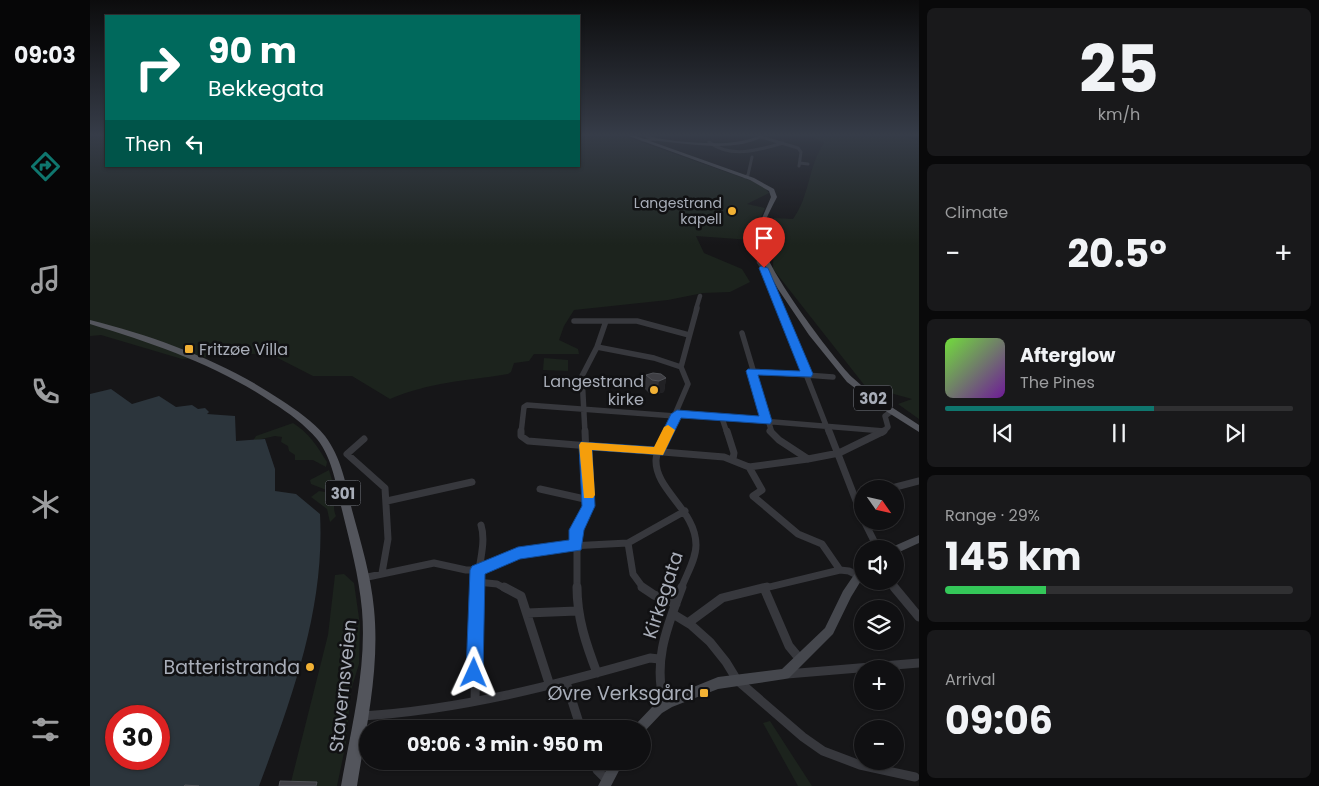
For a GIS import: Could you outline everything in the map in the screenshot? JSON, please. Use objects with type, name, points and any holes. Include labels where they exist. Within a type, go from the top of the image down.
[{"type":"main road","name":"302","points":[[730,172],[765,185],[774,194],[757,237],[759,248],[766,266],[837,366],[862,390],[919,429]]},
{"type":"main road","name":"Stavernsveien","points":[[90,322],[167,345],[219,367],[266,394],[313,430],[328,448],[335,462],[363,578],[368,608],[369,638],[360,716],[349,786]]},
{"type":"main road","points":[[904,546],[919,539]]},
{"type":"main road","points":[[648,720],[665,705],[718,683],[785,674],[799,658],[829,632],[854,587]]},
{"type":"main road","points":[[606,783],[613,770]]},
{"type":"street","points":[[745,177],[750,172]]},
{"type":"street","points":[[759,262],[766,272],[829,426],[854,494]]},
{"type":"street","points":[[659,452],[688,384],[681,367],[700,296]]},
{"type":"street","points":[[574,321],[637,321],[689,335]]},
{"type":"street","points":[[597,672],[584,639],[577,611],[576,530],[586,514],[589,500],[582,376],[597,347],[606,321]]},
{"type":"street","points":[[742,333],[766,421],[775,437],[808,459]]},
{"type":"street","points":[[597,347],[654,358],[681,367]]},
{"type":"street","points":[[752,371],[833,377]]},
{"type":"street","points":[[885,431],[766,421],[526,406],[521,436],[523,439],[733,459],[750,467],[839,453],[885,431],[888,427],[885,416],[892,411]]},
{"type":"street","points":[[722,418],[734,453],[733,459]]},
{"type":"street","points":[[364,439],[348,452],[348,456],[381,482],[385,488],[388,539],[382,573]]},
{"type":"street","name":"Kirkegata","points":[[659,452],[656,462],[658,469],[694,528],[696,545],[659,659],[659,688],[665,705]]},
{"type":"street","points":[[750,467],[762,490],[753,496],[798,534],[822,544],[840,570]]},
{"type":"street","points":[[904,485],[919,481]]},
{"type":"street","points":[[387,501],[472,482]]},
{"type":"street","points":[[540,489],[589,500]]},
{"type":"street","points":[[363,578],[434,563],[477,570],[518,554],[576,545],[616,545],[628,543],[685,511]]},
{"type":"street","points":[[474,701],[477,570],[484,535],[481,525]]},
{"type":"street","points":[[628,543],[631,549],[632,573],[645,592],[676,604]]},
{"type":"street","points":[[688,623],[718,600],[840,570],[854,572]]},
{"type":"street","points":[[477,582],[497,584],[518,593],[523,600],[550,686]]},
{"type":"street","points":[[764,588],[789,646],[799,658]]},
{"type":"street","points":[[896,590],[919,617]]},
{"type":"street","points":[[527,613],[577,611]]},
{"type":"street","points":[[673,614],[688,623],[730,668],[737,680],[798,734],[823,751],[860,765],[915,777]]},
{"type":"street","points":[[360,716],[394,714],[474,701],[550,686],[650,658],[659,659]]},
{"type":"street","points":[[785,674],[919,662]]},
{"type":"street","points":[[566,682],[578,720]]},
{"type":"street","points":[[597,770],[606,783]]},
{"type":"shaded area","points":[[90,172],[725,172],[752,181],[764,187],[769,193],[747,204],[765,208],[751,240],[696,236],[704,253],[742,269],[750,282],[730,292],[703,293],[668,300],[574,310],[564,326],[559,340],[578,349],[579,354],[534,354],[529,361],[514,363],[511,372],[508,374],[434,385],[390,399],[352,376],[313,376],[268,353],[182,359],[101,335],[90,336]]},
{"type":"shaded area","points":[[812,172],[919,172],[919,419],[898,404],[912,399],[865,386],[773,269],[774,218],[793,219],[803,201]]},
{"type":"shaded area","points":[[544,358],[568,360],[568,371],[543,370]]},
{"type":"shaded area","points":[[111,389],[132,404],[159,396],[176,407],[192,405],[198,409],[205,408],[209,412],[207,414],[235,416],[236,441],[265,439],[275,469],[275,491],[296,494],[320,514],[320,549],[312,619],[304,653],[283,720],[259,786],[90,786],[90,394]]},
{"type":"shaded area","points":[[293,423],[304,431],[316,445],[327,462],[326,467],[313,460],[295,460],[295,455],[289,451],[288,446],[281,442],[282,437],[275,436],[253,441],[256,436]]},
{"type":"shaded area","points":[[329,470],[332,480],[328,482],[329,491],[311,484],[310,480]]},
{"type":"shaded area","points":[[319,491],[332,493],[336,516],[330,522],[327,509],[311,497]]},
{"type":"shaded area","points":[[344,574],[354,583],[360,625],[359,664],[351,690],[346,743],[337,786],[317,786],[291,782],[328,635],[335,575]]},
{"type":"shaded area","points":[[770,721],[812,786],[798,786],[763,723]]},
{"type":"building","points":[[653,373],[661,374],[666,378],[659,381],[652,380],[646,375]]},
{"type":"building","points":[[280,781],[317,782],[316,786],[279,786]]},
{"type":"slow traffic","points":[[588,495],[585,445],[659,452],[668,430]]},
{"type":"place","name":"Langestrand kapell","points":[[732,211]]},
{"type":"place","name":"Fritzøe Villa","points":[[189,349]]},
{"type":"place","name":"Langestrand kirke","points":[[654,390]]},
{"type":"place","name":"Batteristranda","points":[[310,667]]},
{"type":"place","name":"Øvre Verksgård","points":[[704,693]]},
{"type":"route","points":[[474,673],[477,570],[513,555],[576,545],[576,530],[586,514],[589,500],[585,445],[659,452],[677,414],[766,421],[752,371],[807,374],[764,268]]}]
